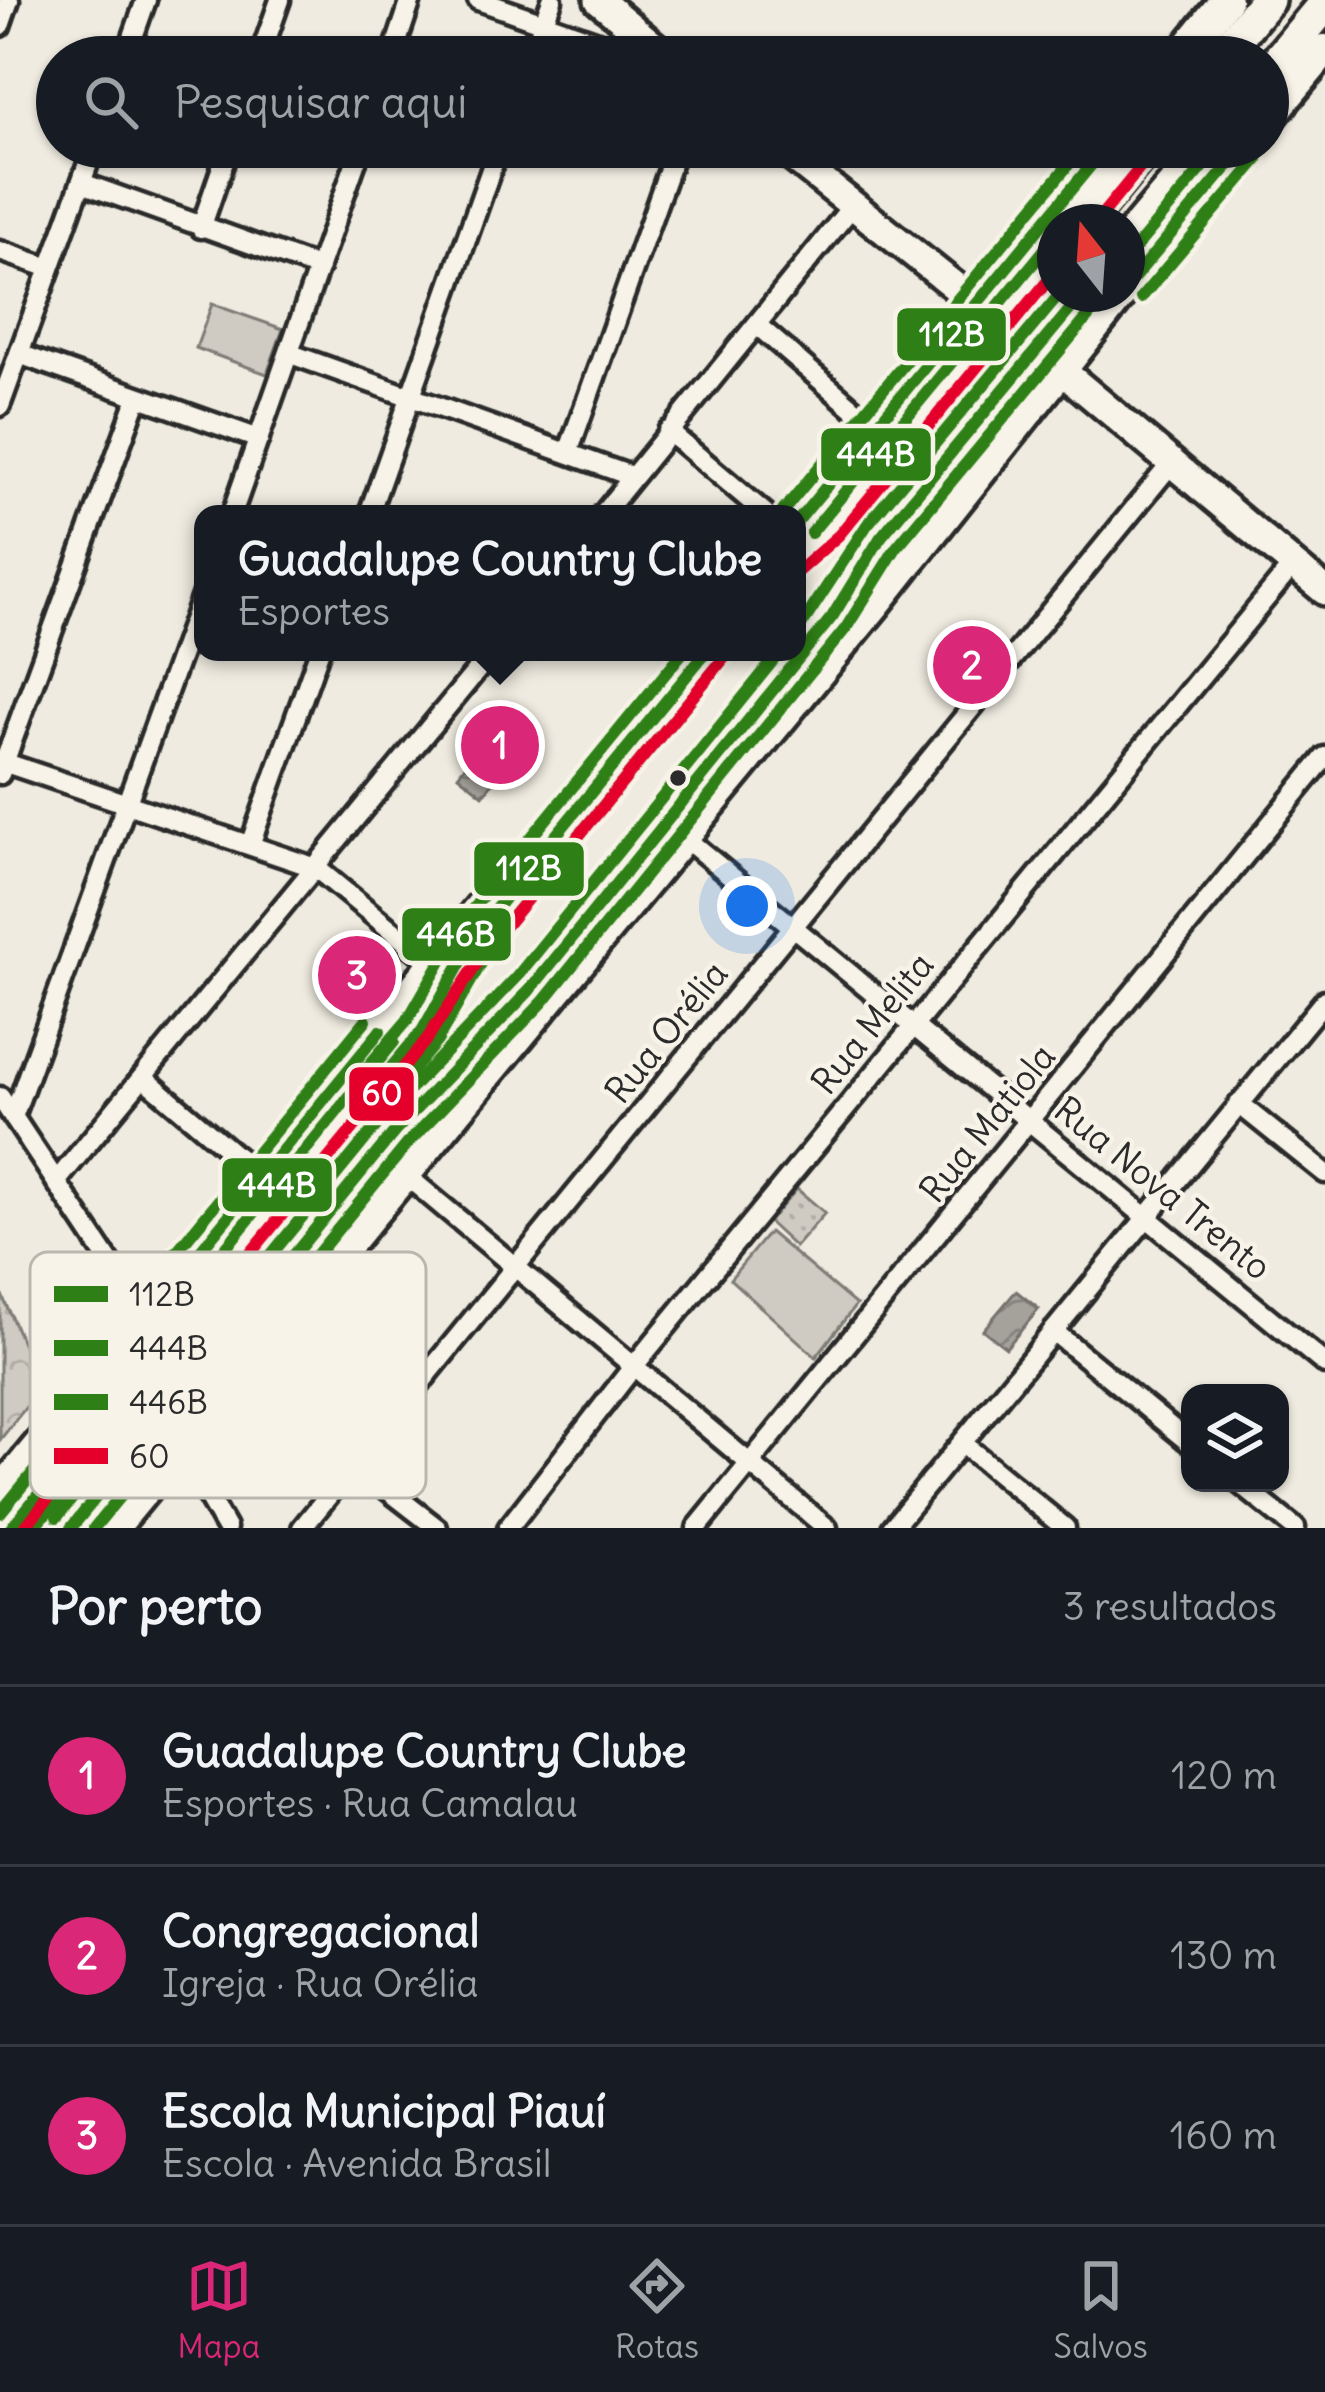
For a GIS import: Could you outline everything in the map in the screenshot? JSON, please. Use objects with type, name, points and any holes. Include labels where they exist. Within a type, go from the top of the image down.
[{"type":"highway","points":[[1237,36],[1267,0]]},
{"type":"highway","points":[[1289,48],[1325,4]]},
{"type":"highway","points":[[1099,204],[1129,168]]},
{"type":"highway","points":[[1145,221],[1189,168]]},
{"type":"highway","points":[[806,541],[843,506],[1037,279]]},
{"type":"highway","points":[[806,649],[832,617],[881,537],[1068,312]]},
{"type":"highway","points":[[239,1252],[422,1031],[481,927],[699,661]]},
{"type":"highway","points":[[296,1252],[396,1130],[529,991],[796,661]]},
{"type":"highway","points":[[0,1518],[30,1488]]},
{"type":"highway","points":[[11,1528],[36,1498]]},
{"type":"highway","points":[[71,1528],[95,1498]]},
{"type":"main road","points":[[598,0],[642,36]]},
{"type":"main road","points":[[1197,36],[1226,0]]},
{"type":"main road","points":[[1289,93],[1325,50]]},
{"type":"main road","points":[[806,168],[977,304]]},
{"type":"main road","points":[[806,511],[1089,168]]},
{"type":"main road","points":[[1145,265],[1226,168]]},
{"type":"main road","points":[[339,1252],[1106,312]]},
{"type":"main road","points":[[1061,370],[1325,591]]},
{"type":"main road","points":[[199,1252],[683,661]]},
{"type":"main road","points":[[0,1493],[30,1457]]},
{"type":"main road","points":[[113,1528],[137,1498]]},
{"type":"street","points":[[0,26],[9,0]]},
{"type":"street","points":[[133,36],[146,0]]},
{"type":"street","points":[[267,36],[280,0]]},
{"type":"street","points":[[399,36],[412,0]]},
{"type":"street","points":[[478,0],[574,36]]},
{"type":"street","points":[[538,36],[552,0]]},
{"type":"street","points":[[0,406],[87,168]]},
{"type":"street","points":[[201,228],[222,168]]},
{"type":"street","points":[[235,505],[354,168]]},
{"type":"street","points":[[372,505],[492,168]]},
{"type":"street","points":[[569,450],[670,168]]},
{"type":"street","points":[[82,183],[319,268]]},
{"type":"street","points":[[610,505],[853,205]]},
{"type":"street","points":[[0,251],[50,268]]},
{"type":"street","points":[[757,325],[875,427]]},
{"type":"street","points":[[291,353],[631,476]]},
{"type":"street","points":[[19,354],[259,439]]},
{"type":"street","points":[[137,399],[1,766],[316,868],[434,964]]},
{"type":"street","points":[[668,431],[755,505]]},
{"type":"street","name":"Rua Orélia","points":[[426,1376],[1170,465]]},
{"type":"street","name":"Rua Melita","points":[[508,1528],[633,1367],[1293,565]]},
{"type":"street","points":[[13,1117],[194,617]]},
{"type":"street","points":[[250,845],[316,661]]},
{"type":"street","points":[[56,1182],[485,661]]},
{"type":"street","name":"Rua Matiola","points":[[697,1528],[1325,757]]},
{"type":"street","name":"Rua Nova Trento","points":[[682,835],[1325,1364]]},
{"type":"street","points":[[892,1528],[1325,1000]]},
{"type":"street","points":[[143,1077],[261,1177]]},
{"type":"street","points":[[0,1097],[103,1252]]},
{"type":"street","points":[[1239,1104],[1325,1173]]},
{"type":"street","points":[[404,1173],[826,1528]]},
{"type":"street","points":[[1053,1331],[1181,1436]]},
{"type":"street","points":[[963,1444],[1065,1528]]},
{"type":"street","points":[[1250,1492],[1294,1528]]},
{"type":"street","points":[[209,1498],[226,1528]]},
{"type":"street","name":"Rua Orélia","points":[[302,1528],[326,1498]]},
{"type":"street","points":[[398,1498],[437,1528]]},
{"type":"green space","points":[[212,304],[283,329],[267,374],[196,348]]},
{"type":"green space","points":[[797,1189],[825,1213],[795,1247],[768,1222]]},
{"type":"green space","points":[[769,1232],[856,1305],[816,1357],[730,1279]]},
{"type":"green space","points":[[0,1290],[30,1362],[30,1402],[0,1440]]},
{"type":"water","points":[[496,726],[521,747],[483,795],[458,775]]},
{"type":"water","points":[[1016,1291],[1039,1309],[1006,1348],[983,1330]]},
{"type":"transit line","name":"446B","points":[[788,505],[1066,168]]},
{"type":"transit line","name":"112B","points":[[806,511],[1089,168]]},
{"type":"transit line","name":"60","points":[[1111,204],[1140,168]]},
{"type":"transit line","name":"446B","points":[[1145,237],[1202,168]]},
{"type":"transit line","name":"112B","points":[[1145,265],[1226,168]]},
{"type":"transit line","name":"444B","points":[[1145,293],[1250,168]]},
{"type":"transit line","name":"444B","points":[[811,533],[1037,259]]},
{"type":"transit line","name":"60","points":[[806,564],[839,535],[1037,294]]},
{"type":"transit line","name":"446B","points":[[806,618],[867,525],[1045,312]]},
{"type":"transit line","name":"112B","points":[[806,649],[832,617],[881,537],[1068,312]]},
{"type":"transit line","name":"444B","points":[[319,1252],[409,1142],[543,1002],[846,628],[896,548],[1092,312]]},
{"type":"transit line","name":"446B","points":[[353,1084],[407,1021],[467,916],[676,661]]},
{"type":"transit line","name":"112B","points":[[367,1096],[422,1031],[481,927],[699,661]]},
{"type":"transit line","name":"60","points":[[251,1252],[427,1039],[488,947],[722,661]]},
{"type":"transit line","name":"446B","points":[[273,1252],[382,1119],[515,979],[773,661]]},
{"type":"transit line","name":"112B","points":[[296,1252],[396,1130],[529,991],[796,661]]},
{"type":"transit line","name":"444B","points":[[381,1108],[437,1041],[496,937],[720,663]]},
{"type":"transit line","name":"446B","points":[[176,1252],[366,1020]]},
{"type":"transit line","name":"112B","points":[[199,1252],[380,1031]]},
{"type":"transit line","name":"444B","points":[[222,1252],[394,1042]]},
{"type":"transit line","name":"446B","points":[[0,1513],[30,1476]]},
{"type":"transit line","name":"112B","points":[[11,1528],[36,1498]]},
{"type":"transit line","name":"60","points":[[24,1528],[49,1498]]},
{"type":"transit line","name":"444B","points":[[34,1528],[59,1498]]},
{"type":"transit line","name":"446B","points":[[57,1517],[73,1498]]},
{"type":"transit line","name":"112B","points":[[71,1528],[95,1498]]},
{"type":"transit line","name":"444B","points":[[94,1528],[118,1498]]},
{"type":"place","name":"Congregacional","points":[[972,665]]},
{"type":"place","name":"Guadalupe Country Clube","points":[[500,745]]},
{"type":"place","name":"Escola Municipal Piauí","points":[[357,975]]}]
